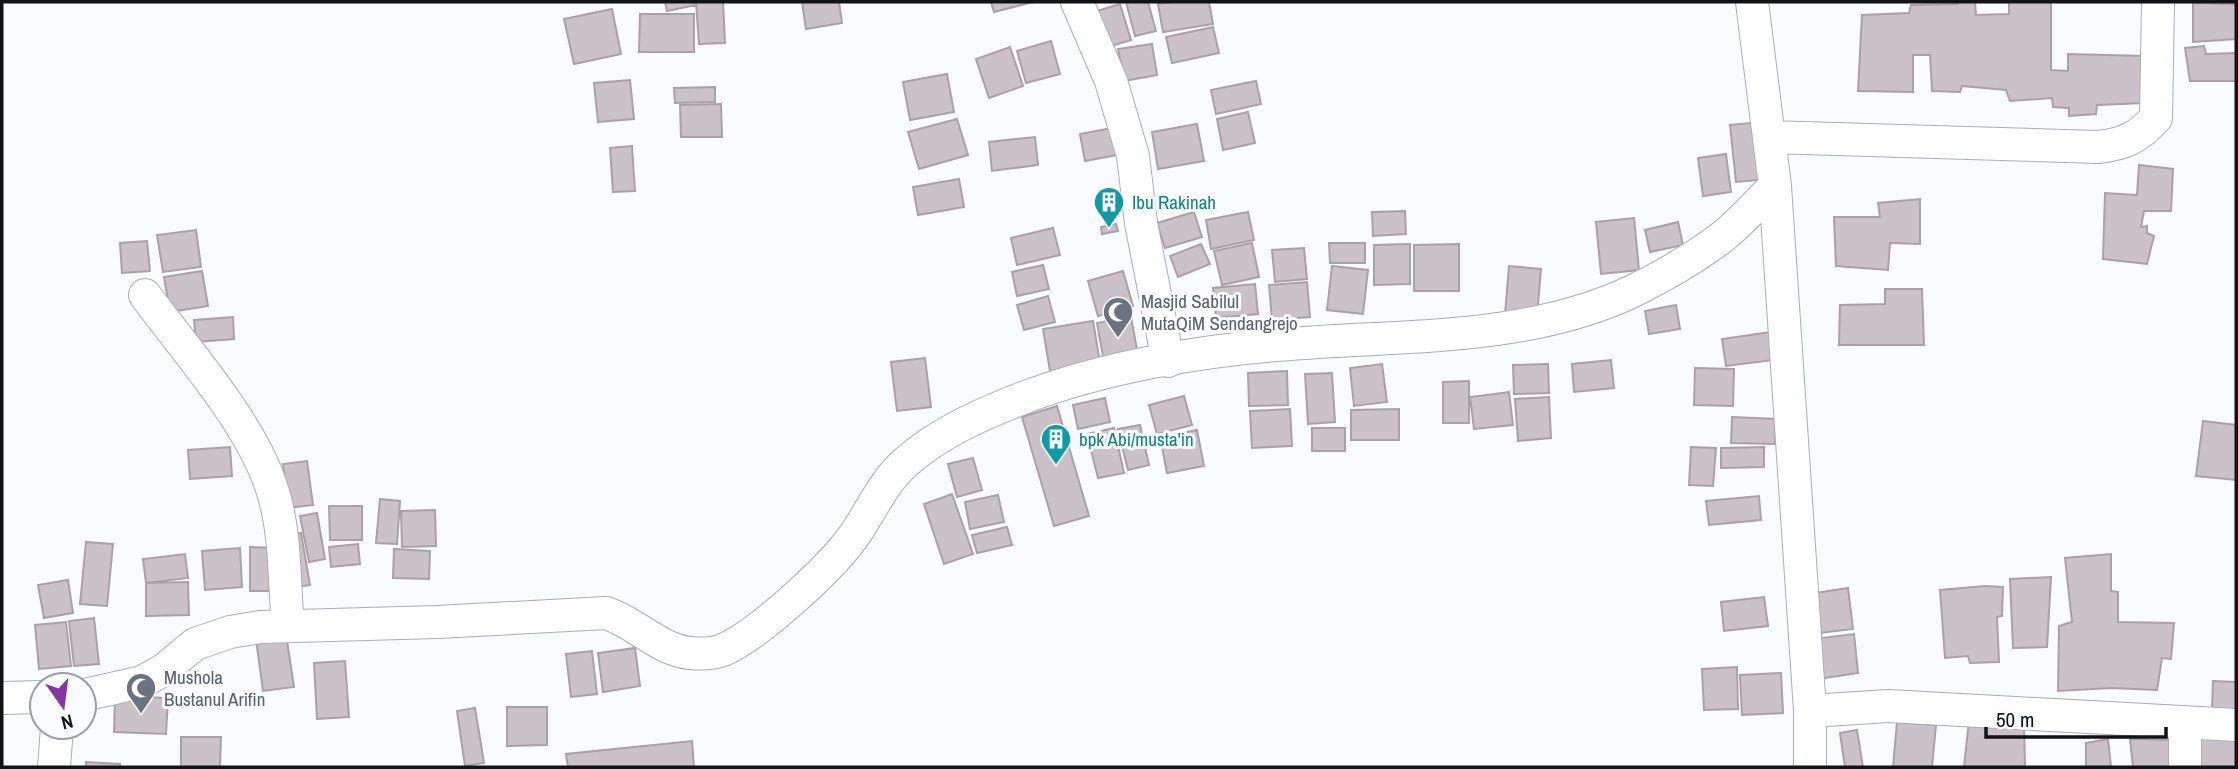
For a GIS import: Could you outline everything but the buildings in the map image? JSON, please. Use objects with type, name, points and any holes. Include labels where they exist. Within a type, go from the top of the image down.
[{"type":"street","points":[[1077,2],[1111,81],[1133,156],[1141,223],[1168,362]]},
{"type":"street","points":[[1752,2],[1775,186],[1810,711],[1810,767]]},
{"type":"street","points":[[1770,137],[2098,147],[2123,144],[2143,133],[2156,118],[2158,2]]},
{"type":"street","points":[[98,692],[142,682],[165,669],[195,644],[260,627],[438,622],[607,613],[620,617],[668,647],[687,653],[720,651],[740,640],[822,573],[855,534],[885,485],[906,462],[961,425],[1043,390],[1079,379],[1168,362],[1258,347],[1465,332],[1539,322],[1609,300],[1643,285],[1718,240],[1775,186]]},
{"type":"street","points":[[145,295],[230,411],[264,467],[278,514],[288,626]]},
{"type":"street","points":[[2,698],[28,697]]},
{"type":"street","points":[[1810,711],[1888,706],[2157,719],[2236,726]]},
{"type":"street","points":[[2185,723],[2185,767]]},
{"type":"street","points":[[54,767],[56,741]]},
{"type":"place","name":"Ibu Rakinah","points":[[1109,229]]},
{"type":"place","name":"Masjid Sabilul MutaQiM Sendangrejo","points":[[1118,339]]},
{"type":"place","name":"bpk Abi/musta'in","points":[[1056,466]]},
{"type":"place","name":"Mushola Bustanul Arifin","points":[[141,715]]}]
